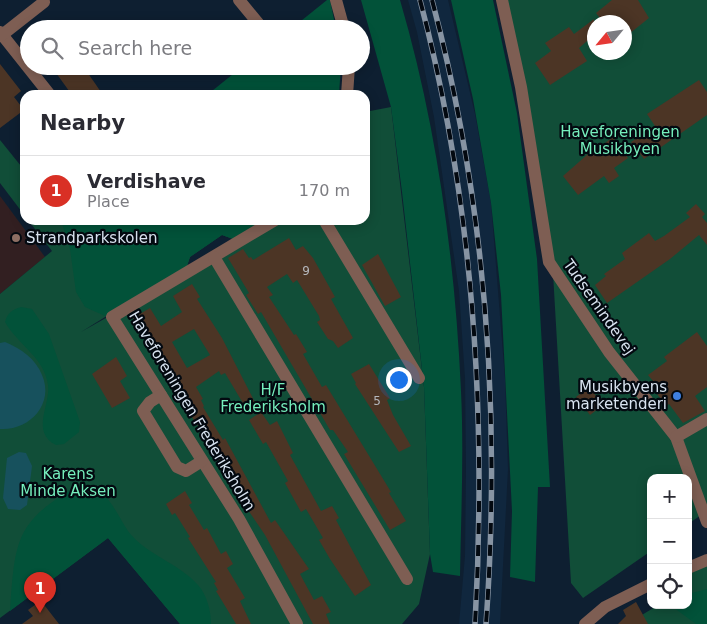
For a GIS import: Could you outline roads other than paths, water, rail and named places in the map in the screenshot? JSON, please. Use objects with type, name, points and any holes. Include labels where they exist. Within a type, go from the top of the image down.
[{"type":"street","points":[[239,0],[255,20]]},
{"type":"street","points":[[336,0],[342,20]]},
{"type":"street","name":"Tudsemindevej","points":[[502,0],[522,95],[549,262],[609,352],[676,437],[707,522]]},
{"type":"street","points":[[20,58],[1,34],[44,2]]},
{"type":"street","points":[[34,75],[46,90]]},
{"type":"street","points":[[347,90],[348,75]]},
{"type":"street","name":"Haveforeningen Frederiksholm","points":[[267,225],[112,317],[239,519],[297,624]]},
{"type":"street","points":[[327,225],[419,378]]},
{"type":"street","points":[[214,257],[406,580]]},
{"type":"street","points":[[161,395],[150,402],[144,411],[177,467],[186,471],[202,461]]},
{"type":"street","points":[[676,437],[707,419]]},
{"type":"street","points":[[692,566],[707,560]]},
{"type":"street","points":[[585,624],[605,607],[647,586]]},
{"type":"railway","points":[[420,0],[453,154],[472,310],[477,388],[479,467],[475,624]]},
{"type":"railway","points":[[432,0],[465,154],[477,232],[485,310],[490,388],[491,467],[490,546],[486,624]]},
{"type":"place","name":"Strandparkskolen","points":[[16,238]]},
{"type":"place","name":"Musikbyens marketenderi","points":[[677,396]]},
{"type":"place","name":"Verdishave","points":[[40,613]]},
{"type":"park label","name":"Haveforeningen Musikbyen","points":[[620,140]]},
{"type":"park label","name":"H/F Frederiksholm","points":[[273,398]]},
{"type":"park label","name":"Karens Minde Aksen","points":[[68,482]]}]
